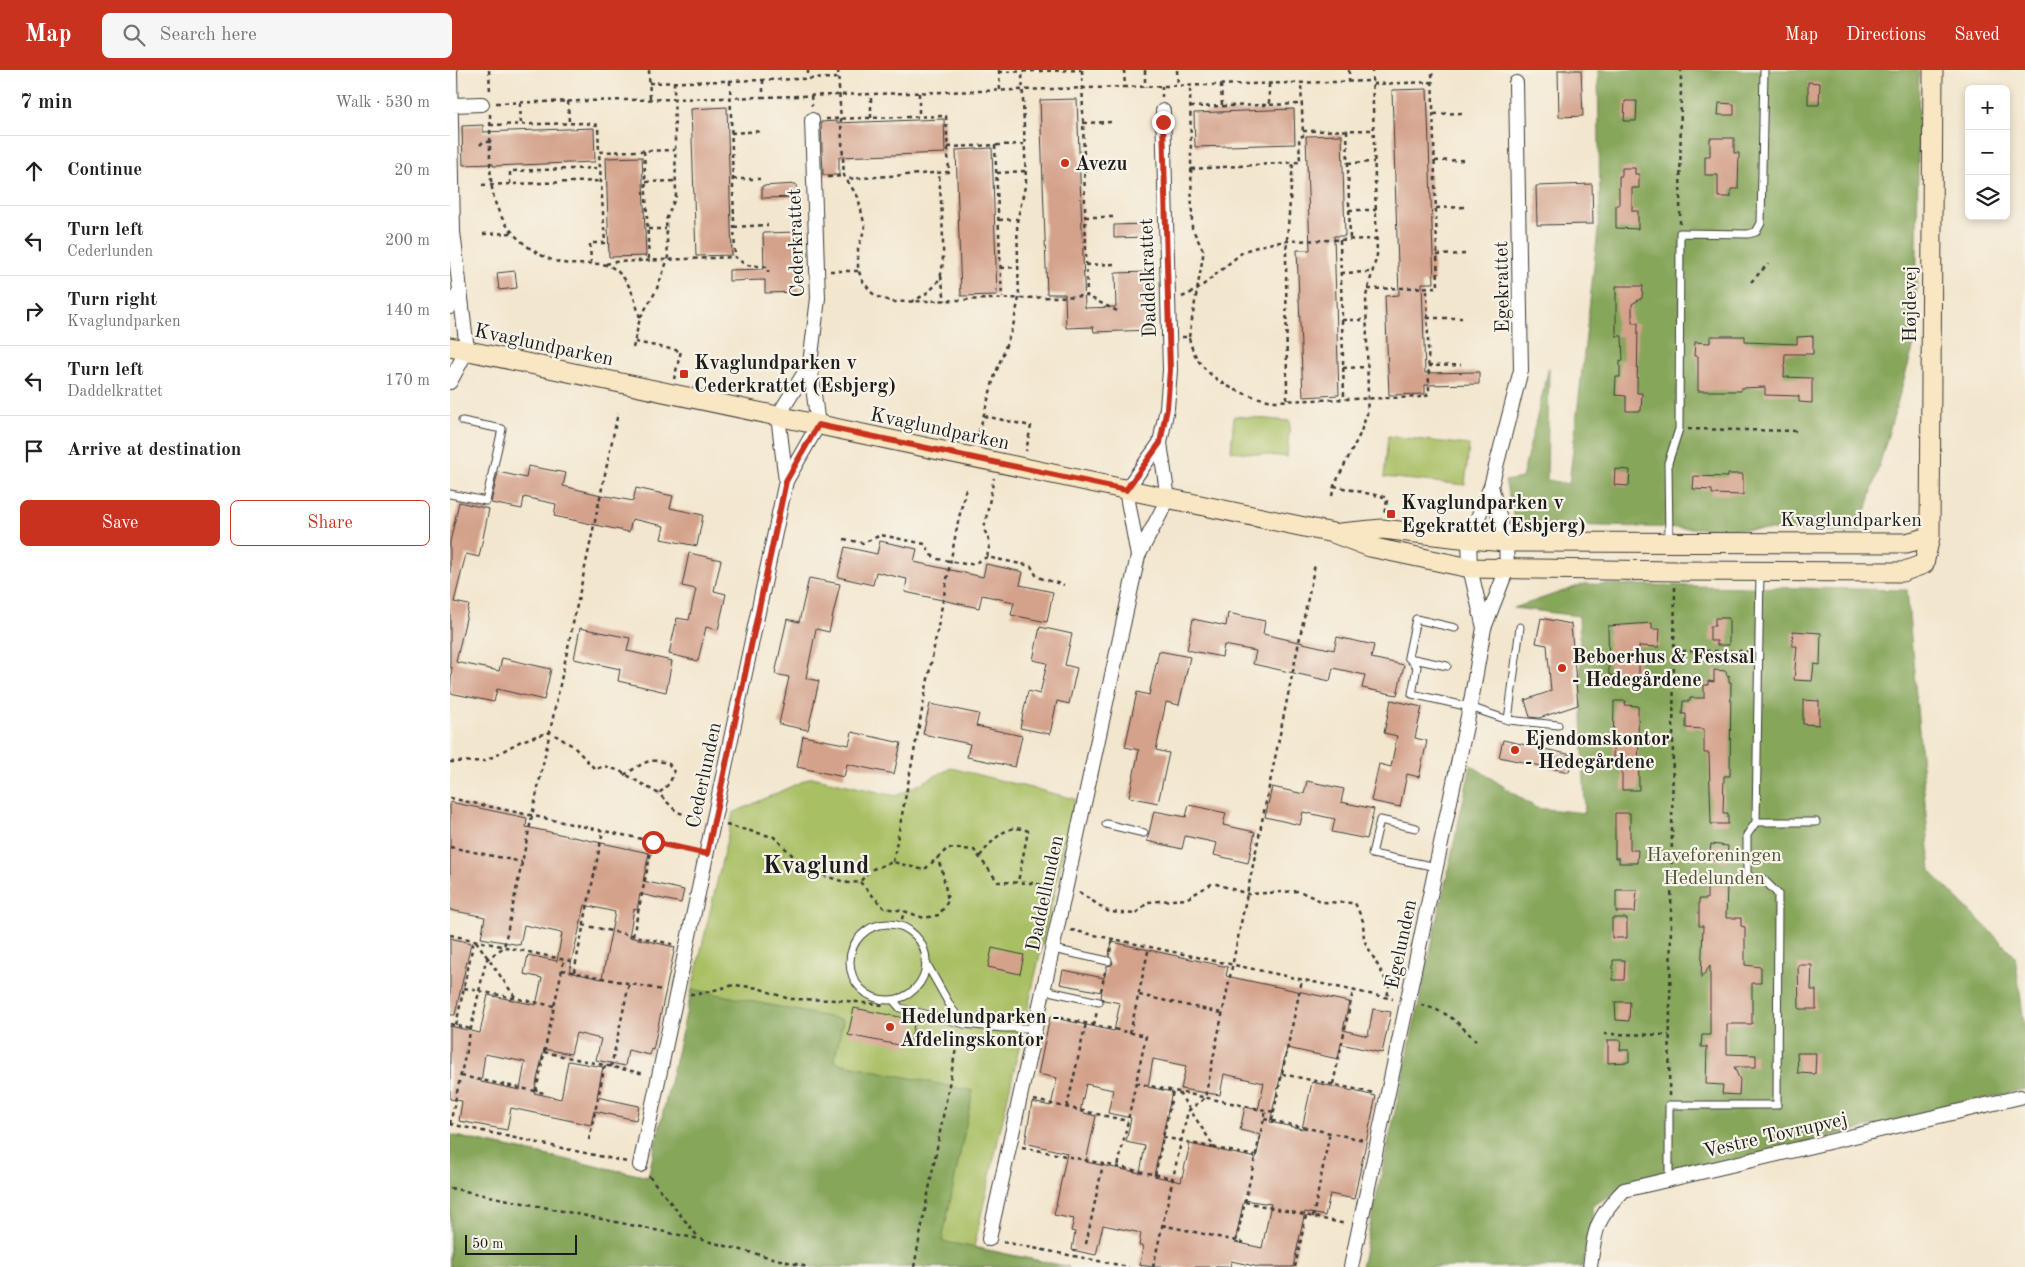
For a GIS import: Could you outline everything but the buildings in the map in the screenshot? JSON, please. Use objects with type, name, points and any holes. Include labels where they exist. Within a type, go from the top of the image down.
[{"type":"street","points":[[450,70],[453,232],[460,290],[458,349],[450,382]]},
{"type":"street","name":"Højdevej","points":[[1930,537],[1933,70]]},
{"type":"street","name":"Egekrattet","points":[[1469,539],[1491,486],[1521,370],[1516,83]]},
{"type":"street","points":[[452,105],[486,104]]},
{"type":"street","name":"Daddelkrattet","points":[[1163,111],[1170,370],[1167,408],[1160,443],[1168,499]]},
{"type":"street","name":"Cederkrattet","points":[[817,120],[818,298],[810,364],[818,425]]},
{"type":"street","points":[[450,306],[460,290]]},
{"type":"street","name":"Kvaglundparken","points":[[458,349],[1334,533],[1370,547],[1470,568],[1902,572],[1924,564],[1930,537],[1906,543],[1506,542],[1382,529],[1334,533]]},
{"type":"street","name":"Cederkrattet","points":[[778,416],[810,364]]},
{"type":"street","name":"Cederlunden","points":[[778,416],[786,481]]},
{"type":"street","name":"Cederlunden","points":[[640,1165],[786,481],[818,425]]},
{"type":"street","name":"Daddelkrattet","points":[[1126,490],[1160,443]]},
{"type":"street","name":"Egekrattet","points":[[1491,486],[1506,542]]},
{"type":"street","name":"Daddellunden","points":[[1126,490],[1138,556]]},
{"type":"street","name":"Daddellunden","points":[[989,1239],[1138,556],[1168,499]]},
{"type":"street","name":"Egelunden","points":[[1469,539],[1470,568],[1484,628]]},
{"type":"street","name":"Egelunden","points":[[1351,1267],[1470,707],[1484,628],[1507,569],[1506,542]]},
{"type":"street","name":"Vestre Tovrupvej","points":[[1590,1267],[1594,1232],[1606,1209],[1624,1190],[2020,1097]]},
{"type":"lane","points":[[1669,541],[1668,463],[1679,429],[1680,233],[1748,234],[1756,232],[1761,223],[1764,70]]},
{"type":"lane","points":[[450,494],[486,501],[502,429],[462,421]]},
{"type":"lane","points":[[1669,1180],[1668,1105],[1777,1105],[1778,894],[1762,878],[1747,877],[1747,835],[1756,822],[1760,571]]},
{"type":"lane","points":[[1408,658],[1416,619],[1455,628]]},
{"type":"lane","points":[[1508,720],[1520,627]]},
{"type":"lane","points":[[1408,658],[1417,667],[1412,694],[1470,707],[1508,720],[1558,725]]},
{"type":"lane","points":[[1408,658],[1447,666]]},
{"type":"lane","points":[[1416,828],[1380,820],[1372,854],[1436,867]]},
{"type":"lane","points":[[1756,822],[1816,822]]},
{"type":"lane","points":[[1106,824],[1144,832]]},
{"type":"lane","points":[[881,925],[900,927],[915,937],[924,952],[925,961],[922,979],[902,997],[893,1000],[874,998],[858,986],[853,978],[850,959],[857,941],[864,933],[881,925]]},
{"type":"lane","points":[[1053,949],[1108,961]]},
{"type":"lane","points":[[925,961],[952,1009],[964,1024]]},
{"type":"lane","points":[[1044,990],[1099,1002]]},
{"type":"lane","points":[[893,1000],[900,1008],[964,1024],[1003,1028],[1035,1028]]},
{"type":"path","points":[[489,70],[486,104],[490,125],[492,185],[497,206],[512,232],[542,256],[570,264],[735,257],[746,265],[768,267],[768,272]]},
{"type":"path","points":[[649,70],[650,99]]},
{"type":"path","points":[[808,70],[808,79]]},
{"type":"path","points":[[838,70],[844,176],[858,197],[864,218],[864,234],[857,255],[859,271],[862,280],[878,297],[893,302],[910,302],[1087,296],[1117,311]]},
{"type":"path","points":[[1000,90],[999,71],[1082,70],[1087,296]]},
{"type":"path","points":[[1124,70],[1125,87]]},
{"type":"path","points":[[1144,70],[1145,87]]},
{"type":"path","points":[[1177,70],[1178,86]]},
{"type":"path","points":[[1349,70],[1349,81]]},
{"type":"path","points":[[1332,496],[1334,486],[1360,434],[1367,414],[1368,289],[1377,255],[1372,70]]},
{"type":"path","points":[[1368,289],[1438,287],[1432,70]]},
{"type":"path","points":[[1680,233],[1681,70]]},
{"type":"path","points":[[979,432],[994,378],[1013,326],[1019,298],[1018,219],[1026,182],[1022,72]]},
{"type":"path","points":[[649,83],[838,78]]},
{"type":"path","points":[[763,80],[763,97]]},
{"type":"path","points":[[730,81],[735,257]]},
{"type":"path","points":[[486,104],[1349,81],[1433,82]]},
{"type":"path","points":[[633,348],[640,318],[656,291],[668,259],[666,220],[676,196],[674,82]]},
{"type":"path","points":[[1191,169],[1300,162],[1299,137],[1303,136],[1301,83]]},
{"type":"path","points":[[1269,84],[1269,105]]},
{"type":"path","points":[[1221,85],[1222,106]]},
{"type":"path","points":[[1190,86],[1192,228],[1203,250],[1189,337],[1204,367],[1223,384],[1255,399],[1287,401],[1425,397],[1429,393],[1427,288]]},
{"type":"path","points":[[918,93],[919,117]]},
{"type":"path","points":[[871,94],[871,118]]},
{"type":"path","points":[[568,101],[569,124]]},
{"type":"path","points":[[520,103],[521,125]]},
{"type":"path","points":[[1190,107],[1302,104]]},
{"type":"path","points":[[1434,114],[1465,113]]},
{"type":"path","points":[[817,120],[946,116],[948,172],[846,179]]},
{"type":"path","points":[[1083,123],[1111,122]]},
{"type":"path","points":[[490,125],[598,125],[605,243],[590,243],[591,264]]},
{"type":"path","points":[[1347,130],[1350,240]]},
{"type":"path","points":[[1302,131],[1374,130]]},
{"type":"path","points":[[731,133],[763,132]]},
{"type":"path","points":[[480,145],[483,142],[491,142]]},
{"type":"path","points":[[948,146],[1025,144]]},
{"type":"path","points":[[995,145],[1002,298]]},
{"type":"path","points":[[599,152],[675,150]]},
{"type":"path","points":[[644,151],[649,261]]},
{"type":"path","points":[[1435,161],[1466,160]]},
{"type":"path","points":[[1287,401],[1287,241],[1293,162]]},
{"type":"path","points":[[1348,163],[1375,162]]},
{"type":"path","points":[[510,184],[510,171],[600,168]]},
{"type":"path","points":[[1084,170],[1111,169]]},
{"type":"path","points":[[996,173],[1025,171]]},
{"type":"path","points":[[939,173],[941,276],[945,301]]},
{"type":"path","points":[[733,179],[760,179]]},
{"type":"path","points":[[482,185],[601,181]]},
{"type":"path","points":[[646,182],[676,181]]},
{"type":"path","points":[[1436,208],[1468,207]]},
{"type":"path","points":[[1349,210],[1376,210]]},
{"type":"path","points":[[1085,217],[1113,217]]},
{"type":"path","points":[[999,220],[1018,219]]},
{"type":"path","points":[[734,227],[768,225]]},
{"type":"path","points":[[648,229],[666,229]]},
{"type":"path","points":[[484,234],[512,232]]},
{"type":"path","points":[[1168,299],[1177,298],[1198,290],[1244,251],[1267,244],[1287,241],[1376,239]]},
{"type":"path","points":[[1340,240],[1344,399]]},
{"type":"path","points":[[1437,255],[1468,254]]},
{"type":"path","points":[[604,264],[616,270],[633,291],[640,318]]},
{"type":"path","points":[[1086,265],[1114,264]]},
{"type":"path","points":[[1751,282],[1768,264]]},
{"type":"path","points":[[1001,268],[1018,267]]},
{"type":"path","points":[[817,271],[859,271]]},
{"type":"path","points":[[1341,273],[1372,272]]},
{"type":"path","points":[[910,302],[926,294],[941,276]]},
{"type":"path","points":[[1427,318],[1462,318]]},
{"type":"path","points":[[1342,320],[1367,320]]},
{"type":"path","points":[[1169,338],[1189,337]]},
{"type":"path","points":[[635,342],[681,351],[670,394]]},
{"type":"path","points":[[1428,366],[1461,366]]},
{"type":"path","points":[[1343,368],[1368,367]]},
{"type":"path","points":[[618,413],[504,947],[486,960],[450,1124],[640,1165],[699,1239]]},
{"type":"path","points":[[984,416],[1031,426],[1027,445]]},
{"type":"path","points":[[1679,429],[1798,431]]},
{"type":"path","points":[[987,557],[990,543],[984,529],[997,463]]},
{"type":"path","points":[[1334,486],[1384,497],[1387,501],[1385,510]]},
{"type":"path","points":[[893,862],[950,561],[966,488]]},
{"type":"path","points":[[844,539],[862,543],[881,534],[925,544],[932,555],[950,561],[974,564],[987,557],[1031,566],[1037,577],[1064,586]]},
{"type":"path","points":[[1153,1267],[1188,1111],[1206,1098],[1315,564]]},
{"type":"path","points":[[1668,1105],[1675,571]]},
{"type":"path","points":[[1674,651],[1758,651]]},
{"type":"path","points":[[450,762],[485,760],[521,741],[550,732],[573,746],[594,769],[605,766],[624,775],[659,794],[677,812],[774,836],[799,862],[825,876],[848,883],[860,882],[870,870],[893,862],[924,870],[948,848],[974,850],[998,882],[1032,883],[1081,892],[1109,912],[1134,914],[1148,902],[1186,899],[1213,883],[1248,894],[1299,891],[1323,902],[1355,903],[1363,921],[1364,940],[1389,986],[1387,998]]},
{"type":"path","points":[[624,775],[648,760],[657,759],[670,764],[674,772],[672,779],[659,794]]},
{"type":"path","points":[[450,798],[707,854]]},
{"type":"path","points":[[980,856],[1001,832],[1021,828],[1028,830],[1018,882]]},
{"type":"path","points":[[574,972],[602,831]]},
{"type":"path","points":[[633,936],[653,842]]},
{"type":"path","points":[[450,848],[522,862]]},
{"type":"path","points":[[860,882],[884,908],[904,911],[924,918],[940,915],[948,901],[942,870],[937,858]]},
{"type":"path","points":[[1671,877],[1747,877]]},
{"type":"path","points":[[900,927],[904,911]]},
{"type":"path","points":[[583,925],[687,948]]},
{"type":"path","points":[[1058,927],[1434,1009],[1452,1017],[1476,1042]]},
{"type":"path","points":[[450,935],[576,962]]},
{"type":"path","points":[[1094,1025],[1113,939]]},
{"type":"path","points":[[475,941],[516,998]]},
{"type":"path","points":[[456,1025],[475,941]]},
{"type":"path","points":[[1130,1033],[1149,947]]},
{"type":"path","points":[[536,1091],[564,960]]},
{"type":"path","points":[[562,970],[677,994],[699,994],[734,985],[758,988],[789,999],[838,1000],[900,1008]]},
{"type":"path","points":[[1272,1120],[1302,980]]},
{"type":"path","points":[[611,1067],[629,984]]},
{"type":"path","points":[[464,988],[554,1006]]},
{"type":"path","points":[[1333,1084],[1353,990]]},
{"type":"path","points":[[1138,994],[1222,1013]]},
{"type":"path","points":[[1039,1013],[1146,1036],[1118,1167]]},
{"type":"path","points":[[1067,1107],[1086,1023]]},
{"type":"path","points":[[450,1024],[471,1029]]},
{"type":"path","points":[[914,1267],[958,1035],[964,1024]]},
{"type":"path","points":[[1604,1034],[1669,1035]]},
{"type":"path","points":[[544,1052],[659,1077]]},
{"type":"path","points":[[589,1140],[604,1065]]},
{"type":"path","points":[[1282,1074],[1387,1096]]},
{"type":"path","points":[[461,1076],[545,1093]]},
{"type":"path","points":[[1136,1083],[1274,1112]]},
{"type":"path","points":[[1155,1175],[1173,1091]]},
{"type":"path","points":[[1178,1092],[1215,1148]]},
{"type":"path","points":[[1020,1097],[1128,1121]]},
{"type":"path","points":[[1236,1241],[1266,1110]]},
{"type":"path","points":[[1264,1118],[1378,1142]]},
{"type":"path","points":[[1312,1217],[1330,1132]]},
{"type":"path","points":[[1163,1137],[1255,1156]]},
{"type":"path","points":[[1010,1144],[1172,1178]]},
{"type":"path","points":[[1086,1244],[1103,1164]]},
{"type":"path","points":[[450,1188],[699,1239],[807,1267]]},
{"type":"path","points":[[1245,1202],[1360,1227]]},
{"type":"path","points":[[1294,1267],[1306,1216]]},
{"type":"path","points":[[1162,1225],[1246,1243]]},
{"type":"path","points":[[989,1239],[1129,1267]]},
{"type":"green space","points":[[1598,70],[1919,70],[1916,338],[1860,532],[1516,524],[1505,481],[1522,478],[1549,367],[1547,480],[1569,484],[1600,213]]},
{"type":"green space","points":[[1234,416],[1290,421],[1287,457],[1231,451]]},
{"type":"green space","points":[[1388,436],[1469,445],[1465,485],[1384,477]]},
{"type":"green space","name":"Haveforeningen Hedelunden","points":[[1584,584],[1907,590],[1931,872],[2015,956],[2025,1030],[2025,1089],[1626,1186],[1594,1205],[1583,1267],[1361,1267],[1471,765],[1536,808],[1585,813],[1579,616],[1514,608]]},
{"type":"green space","points":[[951,768],[1075,799],[974,1247],[1069,1267],[450,1267],[450,1135],[648,1177],[733,813],[812,777],[896,796]]},
{"type":"green space","points":[[692,989],[843,1020],[834,1062],[973,1091],[942,1241],[1069,1267],[450,1267],[450,1135],[648,1177]]},
{"type":"place","name":"Avezu","points":[[1065,163]]},
{"type":"place","name":"Kvaglundparken v Cederkrattet (Esbjerg)","points":[[684,374]]},
{"type":"place","name":"Kvaglundparken v Egekrattet (Esbjerg)","points":[[1391,514]]},
{"type":"place","name":"Beboerhus & Festsal - Hedegårdene","points":[[1562,668]]},
{"type":"place","name":"Ejendomskontor - Hedegårdene","points":[[1515,750]]},
{"type":"place","name":"Hedelundparken - Afdelingskontor","points":[[890,1027]]},
{"type":"district","name":"Kvaglund","points":[[816,864]]},
{"type":"route","points":[[653,842],[707,854],[786,481],[818,425],[1126,490],[1160,443],[1167,408],[1170,370],[1163,122]]}]
